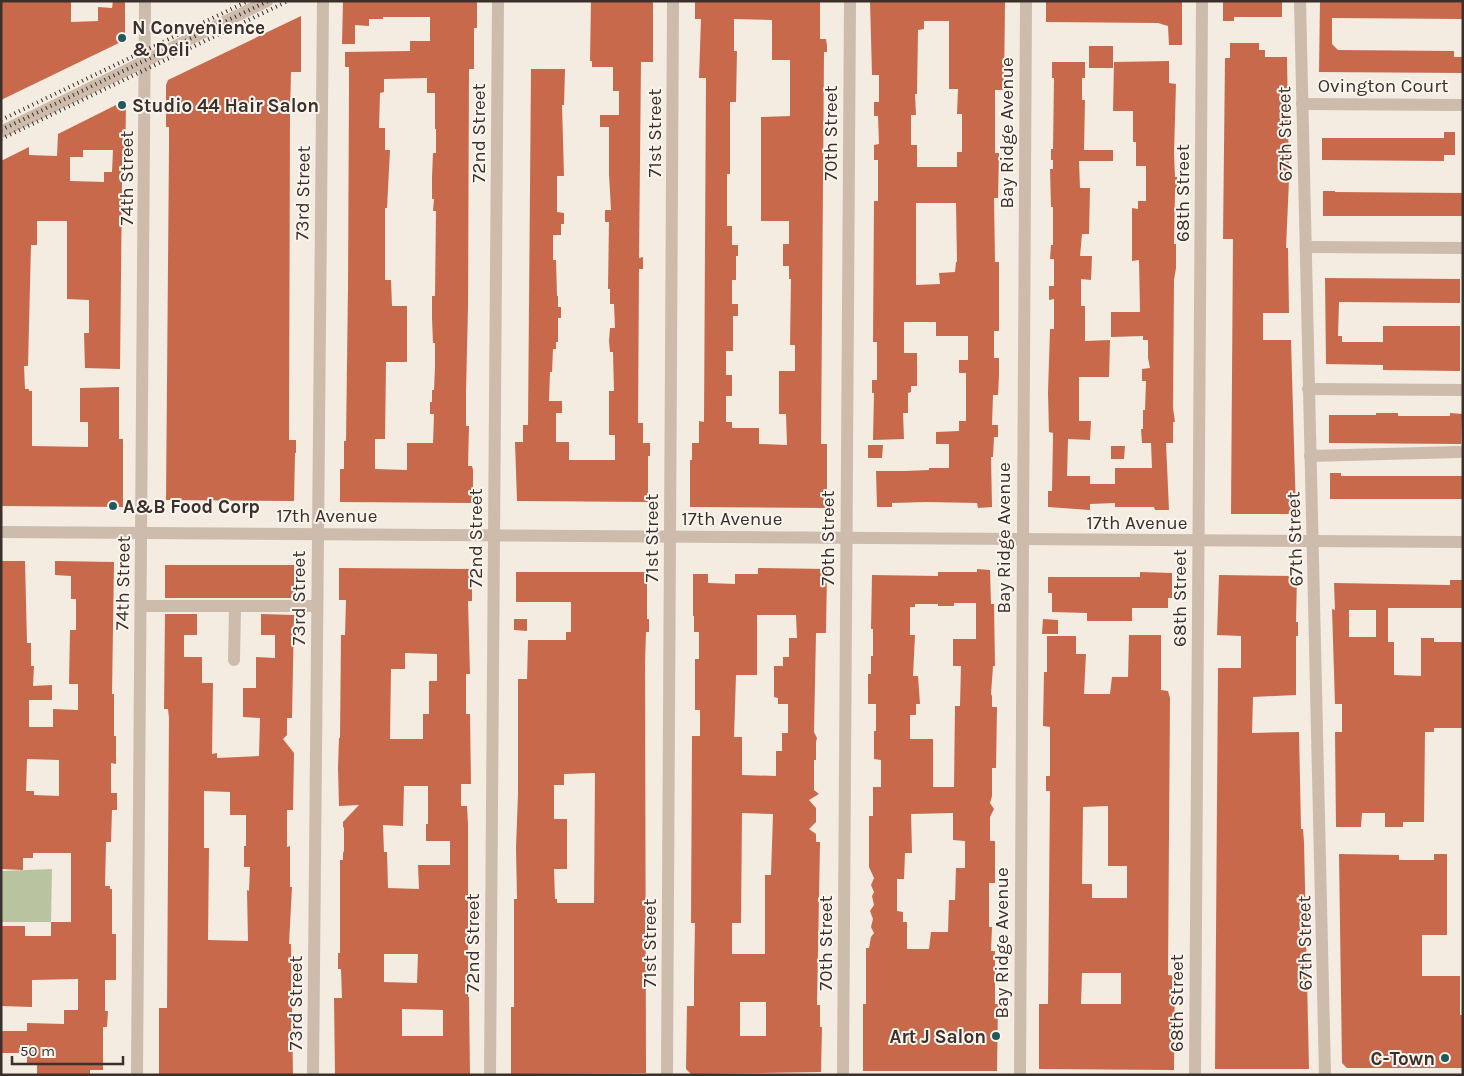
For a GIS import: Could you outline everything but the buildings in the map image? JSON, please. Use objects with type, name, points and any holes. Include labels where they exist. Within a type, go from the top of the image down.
[{"type":"street","name":"74th Street","points":[[137,1075],[145,1]]},
{"type":"street","points":[[1,132],[268,1]]},
{"type":"street","name":"73rd Street","points":[[313,1075],[323,1]]},
{"type":"street","name":"72nd Street","points":[[490,1075],[498,1]]},
{"type":"street","name":"71st Street","points":[[667,1075],[673,1]]},
{"type":"street","name":"70th Street","points":[[843,1075],[850,1]]},
{"type":"street","name":"Bay Ridge Avenue","points":[[1020,1075],[1026,1]]},
{"type":"street","name":"68th Street","points":[[1195,1075],[1202,1]]},
{"type":"street","name":"67th Street","points":[[1300,1],[1326,1075]]},
{"type":"street","name":"Ovington Court","points":[[1302,104],[1463,105]]},
{"type":"street","points":[[1306,247],[1463,248]]},
{"type":"street","points":[[1308,389],[1463,390]]},
{"type":"street","points":[[1310,456],[1459,452]]},
{"type":"street","name":"17th Avenue","points":[[1,532],[1463,542]]},
{"type":"street","points":[[141,606],[317,606]]},
{"type":"street","points":[[234,660],[235,607]]},
{"type":"green space","points":[[52,869],[51,922],[1,922],[1,871]]},
{"type":"railway","points":[[1,120],[248,1]]},
{"type":"railway","points":[[1,130],[268,1]]},
{"type":"railway","points":[[1,139],[288,1]]},
{"type":"place","name":"N Convenience & Deli","points":[[122,38]]},
{"type":"place","name":"Studio 44 Hair Salon","points":[[122,105]]},
{"type":"place","name":"A&B Food Corp","points":[[113,506]]},
{"type":"place","name":"Art J Salon","points":[[996,1036]]},
{"type":"place","name":"C-Town","points":[[1445,1058]]}]
